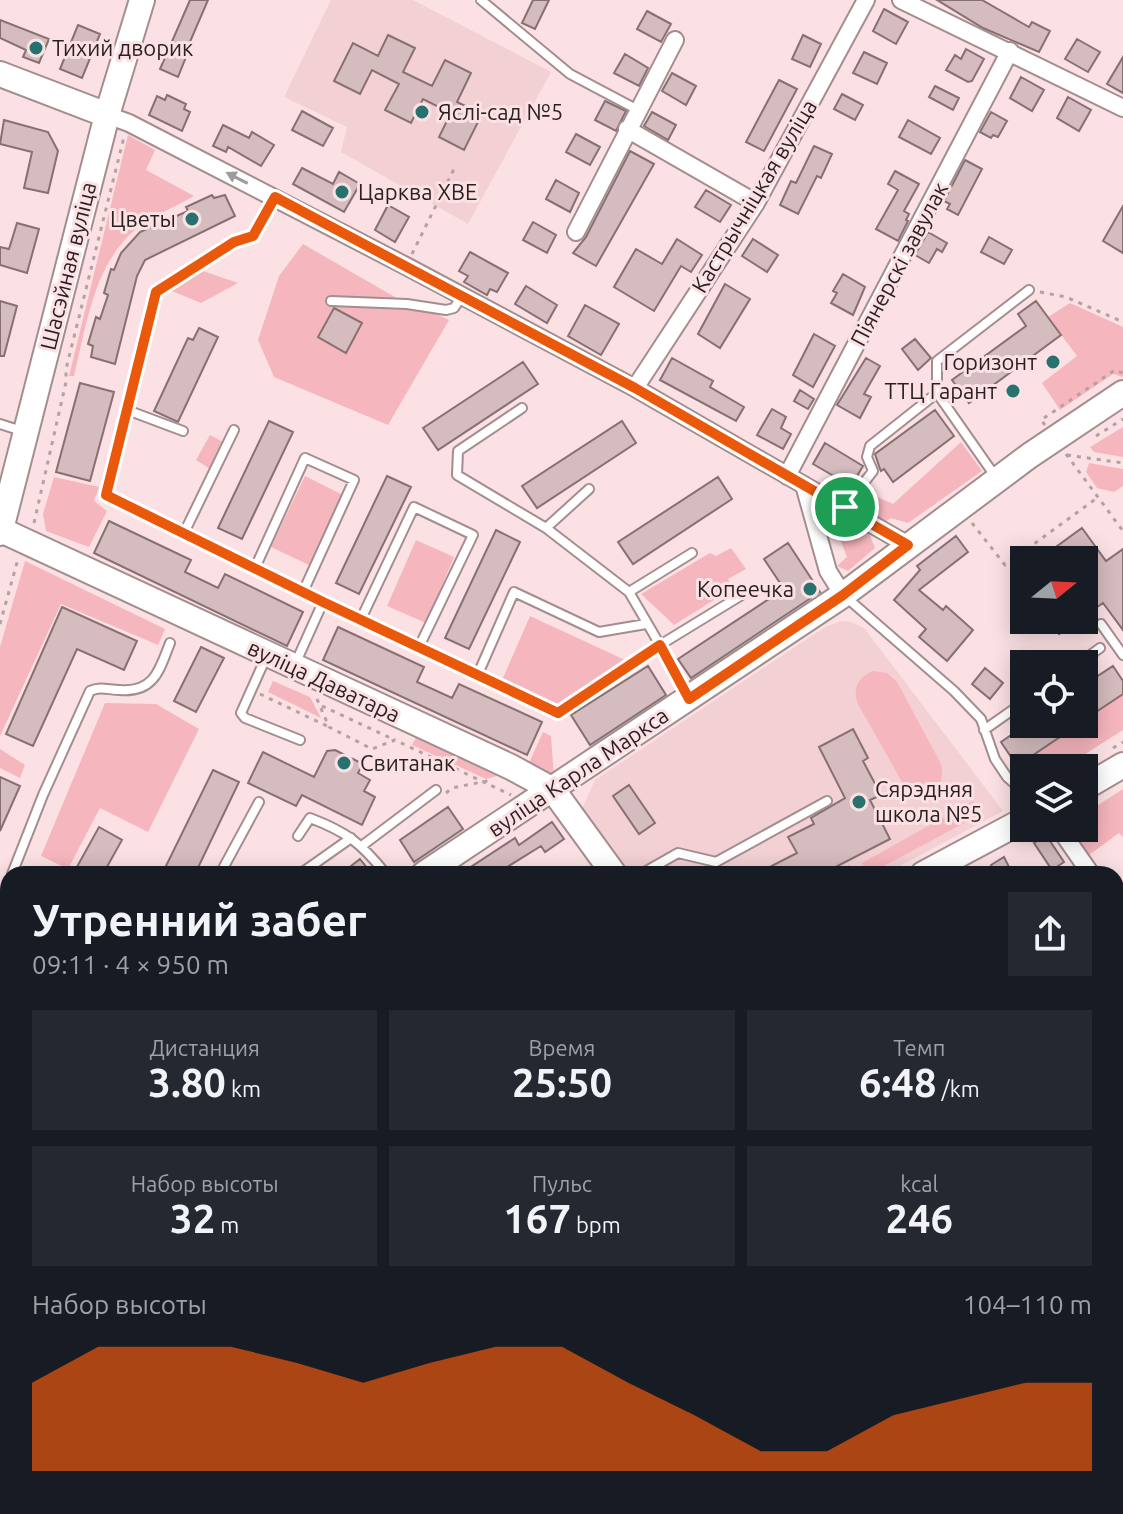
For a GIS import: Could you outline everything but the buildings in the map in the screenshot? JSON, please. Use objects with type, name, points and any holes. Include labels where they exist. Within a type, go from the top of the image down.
[{"type":"street","name":"Шасэйная вуліца","points":[[0,532],[26,432],[118,119],[142,0]]},
{"type":"street","name":"Кастрычніцкая вуліца","points":[[635,388],[756,203],[866,0]]},
{"type":"street","points":[[901,0],[1123,108]]},
{"type":"street","points":[[576,232],[675,40]]},
{"type":"street","name":"Піянерскі завулак","points":[[787,476],[1010,51]]},
{"type":"street","points":[[2,80],[118,119],[275,197],[635,388],[908,545]]},
{"type":"street","points":[[627,129],[756,203]]},
{"type":"street","name":"вуліца Карла Маркса","points":[[436,866],[843,595],[1054,438],[1123,393]]},
{"type":"street","points":[[804,485],[828,571],[843,595]]},
{"type":"street","name":"вуліца Даватара","points":[[0,532],[28,542],[511,767],[553,790],[608,866]]},
{"type":"street","points":[[1098,780],[1123,765]]},
{"type":"street","points":[[938,866],[1010,827]]},
{"type":"street","points":[[1069,842],[1085,866]]},
{"type":"lane","points":[[481,0],[570,74],[638,110]]},
{"type":"lane","points":[[275,197],[253,236],[234,242],[156,292],[106,495],[558,713],[745,593]]},
{"type":"lane","points":[[998,480],[937,393],[937,361],[1029,290]]},
{"type":"lane","points":[[331,301],[407,304],[446,310],[454,308],[462,296]]},
{"type":"lane","points":[[845,507],[873,471],[867,457],[870,446],[937,393]]},
{"type":"lane","points":[[522,408],[458,451],[457,475],[546,528],[629,592],[689,699]]},
{"type":"lane","points":[[127,410],[183,431]]},
{"type":"lane","points":[[0,424],[26,432]]},
{"type":"lane","points":[[184,533],[234,430]]},
{"type":"lane","points":[[255,568],[305,458],[354,480],[303,592]]},
{"type":"lane","points":[[546,528],[589,489]]},
{"type":"lane","points":[[361,619],[414,507],[473,535],[419,647]]},
{"type":"lane","points":[[629,592],[692,553]]},
{"type":"lane","points":[[478,674],[514,592],[599,632],[646,624]]},
{"type":"lane","points":[[843,595],[954,691],[981,719],[995,759],[1010,780]]},
{"type":"lane","points":[[294,667],[323,602]]},
{"type":"lane","points":[[1101,624],[1123,655]]},
{"type":"lane","points":[[15,866],[90,691],[99,687],[125,691],[147,684],[155,679],[170,643]]},
{"type":"lane","points":[[267,654],[241,708],[245,718],[300,740]]},
{"type":"lane","points":[[984,730],[1010,712]]},
{"type":"lane","points":[[363,845],[438,794]]},
{"type":"lane","points":[[655,866],[678,853],[716,862],[827,801]]},
{"type":"lane","points":[[224,866],[259,802]]},
{"type":"lane","points":[[298,836],[310,818],[332,826],[363,845],[380,866]]},
{"type":"lane","points":[[311,866],[351,838]]},
{"type":"path","points":[[0,624],[18,560],[36,519],[118,119]]},
{"type":"path","points":[[406,266],[455,167]]},
{"type":"path","points":[[1029,290],[1066,297],[1123,322]]},
{"type":"path","points":[[1066,454],[1123,463]]},
{"type":"path","points":[[972,523],[1005,565],[1099,498]]},
{"type":"path","points":[[250,690],[372,749],[395,740]]},
{"type":"path","points":[[314,690],[329,727]]},
{"type":"path","points":[[319,705],[520,798],[525,807]]},
{"type":"path","points":[[438,794],[495,779]]},
{"type":"shaded area","name":"Яслі-сад №5","points":[[331,0],[413,0],[551,72],[468,224],[341,152],[347,127],[284,97]]},
{"type":"shaded area","points":[[128,135],[155,150],[146,170],[194,196],[142,225],[121,244],[101,278],[74,376],[69,376]]},
{"type":"shaded area","points":[[303,244],[407,304],[406,308],[430,311],[449,320],[388,425],[274,377],[258,340],[279,276]]},
{"type":"shaded area","points":[[200,270],[238,283],[201,303],[172,291]]},
{"type":"shaded area","points":[[1070,303],[1123,327],[1123,377],[1113,374],[1060,410],[1042,383],[1077,356],[1048,317]]},
{"type":"shaded area","points":[[1123,427],[1123,457],[1094,452],[1090,447]]},
{"type":"shaded area","points":[[210,435],[225,443],[210,469],[196,460]]},
{"type":"shaded area","points":[[961,442],[982,471],[908,523],[891,518],[885,522],[862,506],[866,492],[893,504]]},
{"type":"shaded area","points":[[1089,463],[1123,469],[1123,486],[1114,492],[1097,488],[1086,472]]},
{"type":"shaded area","points":[[305,476],[343,495],[309,565],[271,547]]},
{"type":"shaded area","points":[[54,477],[99,487],[94,501],[107,511],[89,547],[46,531],[43,514]]},
{"type":"shaded area","points":[[832,515],[869,533],[875,548],[848,571],[837,566],[847,557],[838,534],[824,532],[821,519]]},
{"type":"shaded area","points":[[416,540],[454,557],[426,623],[387,606]]},
{"type":"shaded area","points":[[731,548],[746,569],[728,579],[733,588],[674,625],[641,594],[710,553],[716,556]]},
{"type":"shaded area","points":[[25,561],[165,629],[158,645],[61,604],[0,736],[0,647]]},
{"type":"shaded area","points":[[530,616],[625,660],[557,704],[503,678]]},
{"type":"shaded area","points":[[842,621],[864,628],[1003,811],[900,866],[620,866],[581,811],[595,780],[825,627]]},
{"type":"shaded area","points":[[873,671],[887,673],[897,682],[940,762],[939,785],[928,793],[914,793],[906,789],[858,704],[858,684]]},
{"type":"shaded area","points":[[273,681],[310,697],[321,718],[268,692]]},
{"type":"shaded area","points":[[1123,694],[1123,730],[1085,754],[1035,754],[1058,738],[1098,738],[1098,711]]},
{"type":"shaded area","points":[[105,703],[156,704],[199,729],[148,832],[100,808],[70,866],[62,866],[41,856]]},
{"type":"shaded area","points":[[543,732],[551,736],[554,778],[528,765]]},
{"type":"shaded area","points":[[417,736],[497,776],[486,779],[412,745]]},
{"type":"shaded area","points":[[0,749],[25,765],[20,778],[0,768]]},
{"type":"shaded area","points":[[1123,789],[1123,837],[1119,833],[1089,855],[1080,842],[1098,842],[1098,805]]},
{"type":"shaded area","points":[[973,801],[981,814],[884,866],[864,866],[862,863]]},
{"type":"place","name":"Тихий дворик","points":[[36,48]]},
{"type":"place","name":"Яслі-сад №5","points":[[422,112]]},
{"type":"place","name":"Царква ХВЕ","points":[[342,192]]},
{"type":"place","name":"Цветы","points":[[192,219]]},
{"type":"place","name":"Горизонт","points":[[1053,362]]},
{"type":"place","name":"ТТЦ Гарант","points":[[1013,391]]},
{"type":"place","name":"Копеечка","points":[[810,589]]},
{"type":"place","name":"Свитанак","points":[[344,763]]},
{"type":"place","name":"Сярэдняя школа №5","points":[[859,802]]},
{"type":"route","points":[[275,197],[635,388],[845,507],[908,545],[843,595],[689,699],[660,645],[558,713],[106,495],[156,292],[234,242],[253,236],[275,197]]}]
